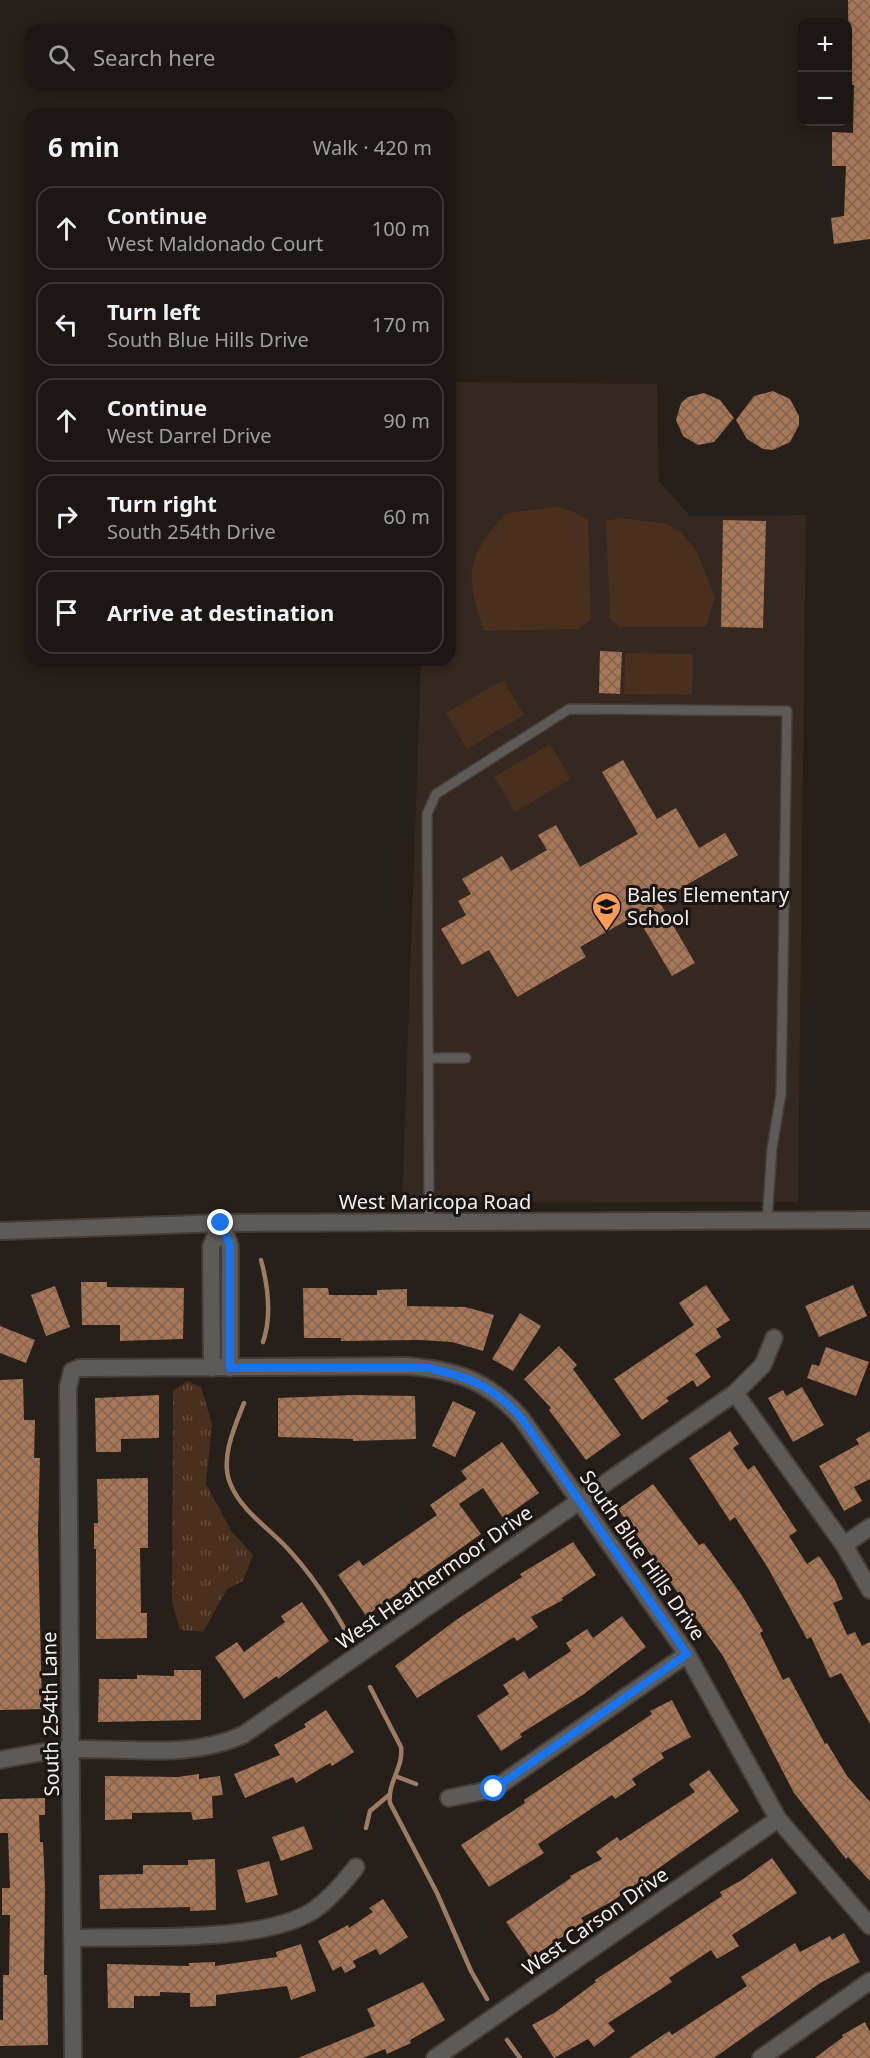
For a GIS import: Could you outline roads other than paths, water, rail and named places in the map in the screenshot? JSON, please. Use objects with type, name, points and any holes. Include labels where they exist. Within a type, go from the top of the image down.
[{"type":"street","name":"West Maricopa Road","points":[[0,1231],[221,1223],[870,1220]]},
{"type":"street","points":[[212,1368],[211,1247],[221,1223]]},
{"type":"street","points":[[221,1223],[230,1246],[230,1368]]},
{"type":"street","name":"West Heathermoor Drive","points":[[0,1760],[72,1749],[196,1751],[223,1744],[243,1735],[735,1393],[763,1365],[774,1338]]},
{"type":"street","name":"South Blue Hills Drive","points":[[72,1371],[87,1367],[428,1368],[456,1374],[495,1392],[522,1419],[687,1654],[778,1819],[870,1926]]},
{"type":"street","name":"South 254th Lane","points":[[72,1371],[68,1386],[74,1938],[73,2058]]},
{"type":"street","points":[[735,1393],[844,1545],[870,1590]]},
{"type":"street","points":[[844,1545],[870,1527]]},
{"type":"street","points":[[448,1798],[494,1789],[687,1654]]},
{"type":"street","name":"West Carson Drive","points":[[435,2058],[778,1819]]},
{"type":"street","points":[[74,1938],[223,1934],[257,1930],[313,1911],[333,1895],[356,1867]]},
{"type":"street","points":[[761,2058],[870,1981]]},
{"type":"lane","points":[[429,1223],[427,814],[436,794],[569,709],[787,711],[781,1094],[772,1148],[767,1221]]},
{"type":"lane","points":[[428,1058],[466,1058]]},
{"type":"waterway","points":[[261,1260],[268,1301],[263,1342]]},
{"type":"waterway","points":[[244,1403],[228,1453],[227,1473],[230,1483],[248,1511],[281,1541],[305,1569],[328,1601],[348,1635]]},
{"type":"waterway","points":[[370,1687],[401,1747],[390,1803],[437,1893],[471,1971],[487,1999]]},
{"type":"waterway","points":[[395,1776],[416,1784]]},
{"type":"waterway","points":[[366,1828],[370,1811],[389,1795]]},
{"type":"waterway","points":[[507,2040],[520,2058]]},
{"type":"place","name":"Bales Elementary School","points":[[606,932]]}]
